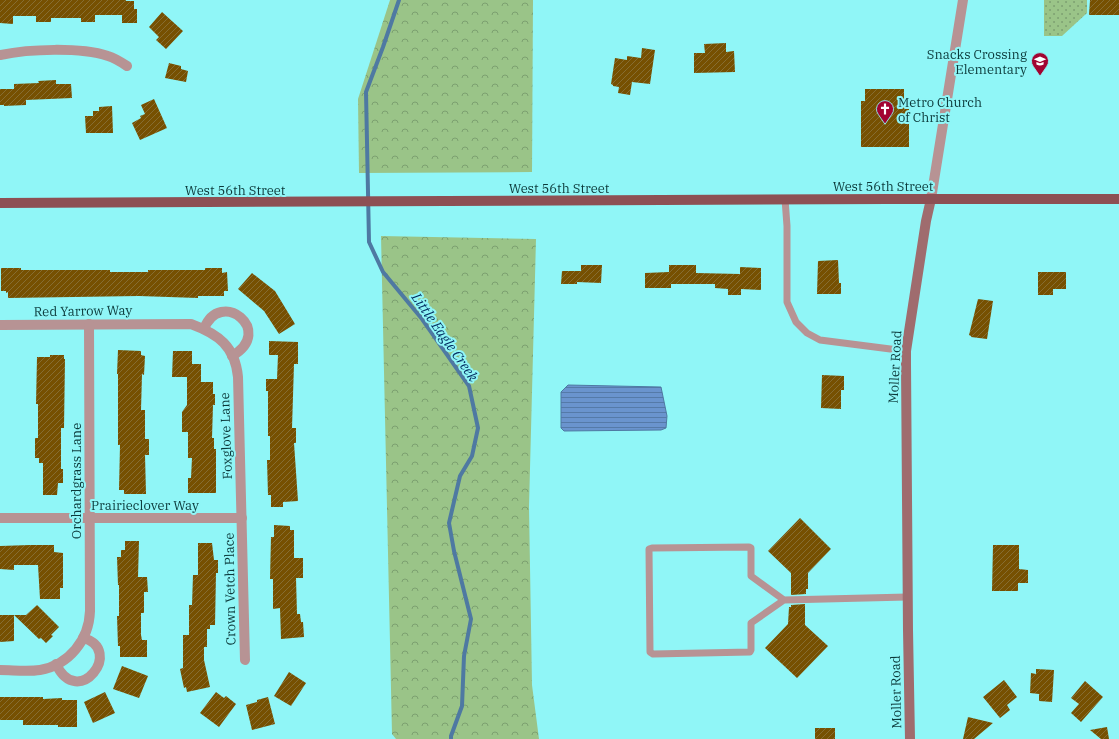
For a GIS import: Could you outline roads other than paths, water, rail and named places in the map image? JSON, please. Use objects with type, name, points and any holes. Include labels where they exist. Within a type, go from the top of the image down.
[{"type":"main road","name":"West 56th Street","points":[[0,203],[1119,199]]},
{"type":"street","name":"Moller Road","points":[[910,739],[907,598],[906,351],[962,0]]},
{"type":"street","points":[[0,55],[26,51],[84,52],[109,56],[127,66]]},
{"type":"street","points":[[204,329],[208,321],[214,315],[229,311],[240,316],[247,325],[248,337],[245,345],[232,356]]},
{"type":"street","name":"Red Yarrow Way","points":[[0,325],[167,323]]},
{"type":"street","name":"Foxglove Lane","points":[[167,323],[191,324],[204,329],[219,338],[227,347],[236,365],[238,377],[242,518]]},
{"type":"street","name":"Orchardgrass Lane","points":[[56,664],[73,653],[84,638],[90,615],[89,324]]},
{"type":"street","name":"Prairieclover Way","points":[[0,518],[242,518]]},
{"type":"street","name":"Crown Vetch Place","points":[[242,518],[245,660]]},
{"type":"street","points":[[0,670],[40,670],[56,664],[62,675],[67,678],[78,681],[89,678],[99,666],[100,658],[98,649],[93,642],[84,638]]},
{"type":"lane","points":[[785,199],[787,226],[787,302],[796,322],[807,333],[820,340],[906,351]]},
{"type":"lane","points":[[784,600],[751,576],[751,548],[749,547],[652,548],[650,549],[650,652],[653,654],[750,652],[751,623],[784,600],[907,598]]},
{"type":"water","points":[[568,385],[661,387],[667,416],[666,428],[661,430],[564,431],[561,428],[561,392]]},
{"type":"waterway","name":"Little Eagle Creek","points":[[399,0],[366,92],[369,242],[383,272],[422,319],[469,386],[478,428],[472,456],[460,476],[449,523],[454,551],[471,619],[464,656],[462,706],[451,739]]},
{"type":"place","name":"Snacks Crossing Elementary","points":[[1040,76]]},
{"type":"place","name":"Metro Church of Christ","points":[[885,124]]}]
